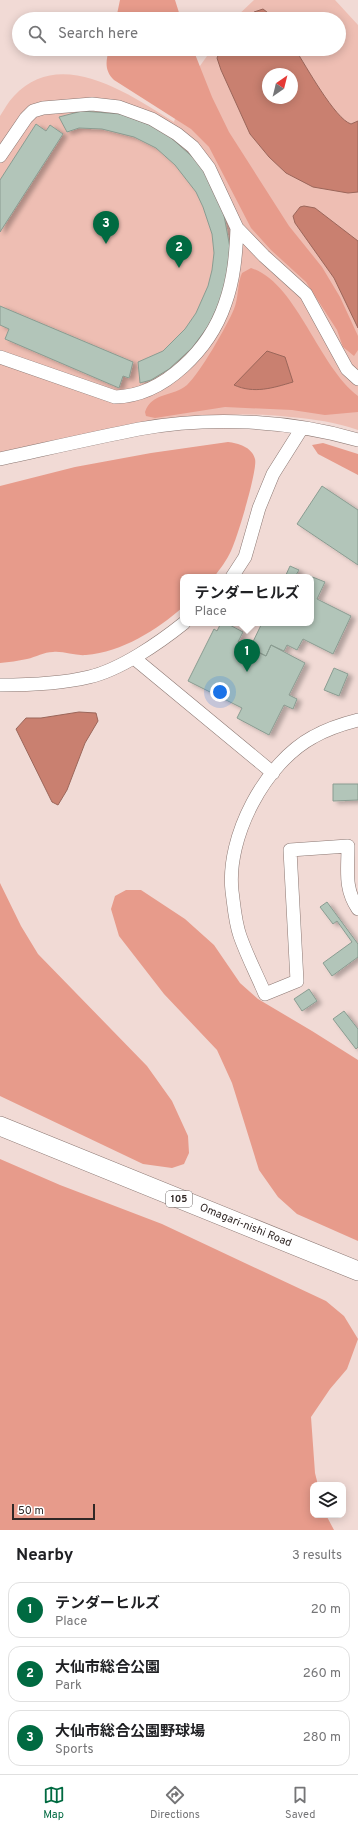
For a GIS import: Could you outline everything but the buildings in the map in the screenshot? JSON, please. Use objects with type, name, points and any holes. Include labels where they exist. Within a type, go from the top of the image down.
[{"type":"highway","name":"Omagari-nishi Road","points":[[0,1126],[358,1271]]},
{"type":"street","points":[[0,156],[26,118],[33,112],[44,108],[92,104],[119,107],[152,119],[177,134],[193,147],[209,168],[237,228],[264,256],[306,294],[346,369],[358,379]]},
{"type":"street","points":[[0,357],[115,397],[129,397],[158,385],[195,355],[217,322],[226,303],[233,272],[237,228]]},
{"type":"street","points":[[0,459],[140,429],[192,423],[258,423],[302,428],[336,434],[358,440]]},
{"type":"street","points":[[234,574],[245,557],[259,508],[273,474],[302,428]]},
{"type":"street","points":[[0,685],[26,685],[90,677],[134,658],[180,626]]},
{"type":"street","points":[[134,658],[273,773]]},
{"type":"street","points":[[358,720],[341,724],[312,737],[294,751],[273,773],[255,798],[239,830],[233,858],[232,889],[239,935],[266,994],[297,982],[290,850],[348,846],[348,890],[350,898],[358,910]]},
{"type":"shaded area","points":[[120,0],[175,0],[179,12],[117,12]]},
{"type":"shaded area","points":[[254,0],[335,0],[358,25],[358,430],[333,423],[299,418],[253,415],[216,415],[180,418],[108,429],[0,452],[0,116],[14,96],[32,82],[52,75],[73,75],[94,80],[116,88],[174,122],[185,87],[207,56],[346,56],[346,12],[241,12]]},
{"type":"shaded area","points":[[263,9],[267,12],[254,12]]},
{"type":"shaded area","points":[[107,56],[196,56],[212,97],[229,132],[289,226],[322,267],[340,297],[358,336],[358,350],[354,356],[343,347],[337,330],[306,282],[271,250],[251,228],[209,147],[191,129],[114,80],[107,69]]},
{"type":"shaded area","points":[[218,56],[299,56],[321,91],[337,113],[351,124],[358,121],[358,192],[348,193],[313,187],[286,173],[269,157],[250,134],[221,70],[217,58]]},
{"type":"shaded area","points":[[304,206],[315,208],[358,241],[358,328],[334,278],[295,223],[293,216],[300,207]]},
{"type":"shaded area","points":[[251,268],[267,277],[282,290],[295,307],[331,365],[344,383],[358,396],[358,412],[325,415],[292,410],[225,407],[155,418],[146,416],[145,412],[153,401],[187,385],[199,370],[231,317],[237,300],[239,282],[242,273]]},
{"type":"shaded area","points":[[267,351],[285,357],[293,382],[271,388],[256,390],[241,388],[234,385]]},
{"type":"shaded area","points":[[228,442],[244,446],[251,451],[255,459],[253,476],[242,519],[228,558],[216,574],[180,574],[180,610],[150,632],[126,645],[99,653],[86,655],[50,652],[27,659],[0,663],[0,486],[75,467],[151,453]]},
{"type":"shaded area","points":[[323,443],[358,454],[358,475],[318,454],[312,445]]},
{"type":"shaded area","points":[[79,712],[96,713],[98,721],[85,743],[67,790],[58,805],[52,802],[16,729],[26,718],[41,718]]},
{"type":"shaded area","points":[[0,883],[21,926],[38,954],[147,1066],[172,1101],[188,1136],[189,1153],[184,1164],[172,1168],[143,1164],[0,1096]]},
{"type":"shaded area","points":[[126,890],[141,890],[185,919],[214,945],[240,983],[258,999],[358,1060],[358,1241],[297,1214],[278,1197],[259,1170],[232,1083],[217,1050],[164,994],[119,936],[111,909],[115,896]]},
{"type":"shaded area","points":[[0,1159],[60,1185],[162,1224],[326,1301],[344,1316],[358,1339],[347,1369],[330,1389],[311,1417],[315,1473],[317,1482],[310,1482],[310,1518],[328,1518],[334,1530],[0,1530]]},
{"type":"place","name":"大仙市総合公園野球場","points":[[106,244]]},
{"type":"place","name":"大仙市総合公園","points":[[179,268]]},
{"type":"place","name":"テンダーヒルズ","points":[[247,672]]}]
